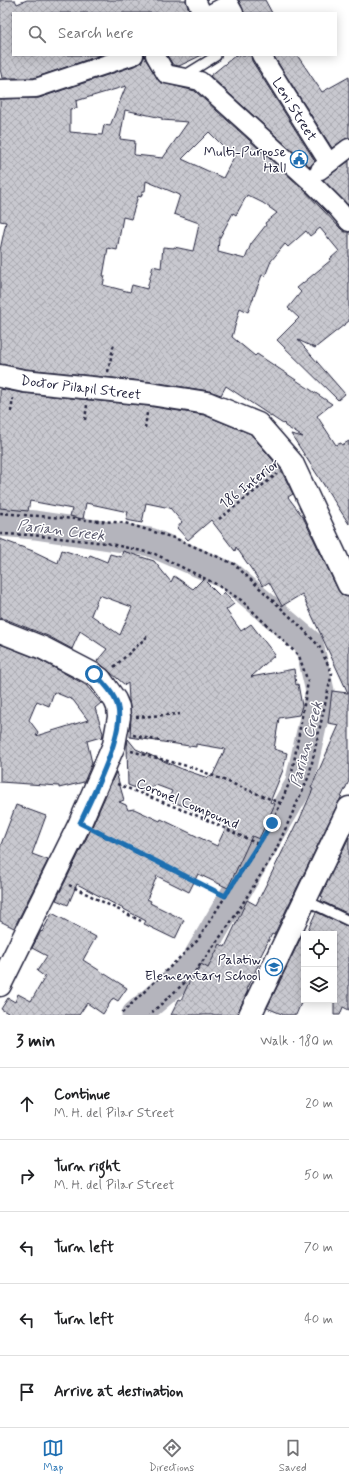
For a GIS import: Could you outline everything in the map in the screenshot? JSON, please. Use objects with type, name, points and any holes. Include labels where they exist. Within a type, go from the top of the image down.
[{"type":"street","points":[[196,0],[202,12]]},
{"type":"street","points":[[217,12],[232,9]]},
{"type":"street","points":[[0,88],[36,88],[131,56]]},
{"type":"street","points":[[156,56],[166,74],[200,81],[309,180],[349,222]]},
{"type":"street","name":"Leni Street","points":[[262,56],[329,164]]},
{"type":"street","points":[[309,180],[349,148]]},
{"type":"street","name":"Doctor Pilapil Street","points":[[0,376],[24,381],[150,394],[207,403],[258,424],[292,463],[349,585]]},
{"type":"street","points":[[0,631],[43,648],[78,665],[100,679],[115,700],[118,707],[118,724],[114,745],[80,823],[0,984]]},
{"type":"street","points":[[250,1015],[349,808]]},
{"type":"lane","points":[[181,78],[216,56]]},
{"type":"lane","points":[[305,900],[349,921]]},
{"type":"path","points":[[104,390],[114,343]]},
{"type":"path","name":"186 Interior","points":[[219,519],[292,463]]},
{"type":"path","points":[[0,513],[125,523],[177,539],[234,564],[299,625],[319,646],[332,673],[309,776],[275,852],[231,922],[192,976],[149,1015]]},
{"type":"path","points":[[0,534],[31,535],[106,543],[155,554],[214,583],[241,600],[299,656],[308,682],[291,779],[272,823],[197,941],[120,1015]]},
{"type":"path","points":[[100,679],[149,635]]},
{"type":"path","points":[[118,724],[180,714]]},
{"type":"path","points":[[118,724],[160,741]]},
{"type":"path","points":[[130,750],[194,768],[280,803]]},
{"type":"path","name":"Coronel Compound","points":[[110,781],[203,818],[258,844]]},
{"type":"path","points":[[80,823],[225,896]]},
{"type":"path","points":[[53,877],[141,921]]},
{"type":"building","points":[[0,0],[15,0],[17,4],[27,0],[186,0],[190,12],[12,12],[12,56],[98,56],[34,78],[2,78],[0,69]]},
{"type":"building","points":[[239,0],[265,0],[271,12],[244,12]]},
{"type":"building","points":[[144,56],[160,82],[195,91],[302,188],[341,229],[345,232],[349,232],[349,321],[315,348],[298,340],[345,394],[338,400],[277,340],[299,318],[288,308],[301,292],[297,288],[331,260],[330,259],[339,251],[320,228],[310,236],[306,231],[288,247],[285,244],[271,261],[265,276],[262,275],[248,312],[240,308],[232,337],[255,356],[257,354],[332,404],[317,416],[336,445],[341,443],[342,445],[349,441],[349,524],[291,434],[303,437],[226,386],[221,395],[209,391],[152,382],[26,369],[0,364],[0,250],[6,222],[0,221],[0,99],[39,98],[142,62]],"holes":[[[126,86],[110,126],[104,125],[102,135],[70,132],[70,109],[77,108],[76,101]],[[125,110],[162,118],[162,120],[188,122],[163,158],[135,155],[135,141],[120,139]],[[209,132],[234,157],[223,178],[182,159]],[[146,181],[180,195],[174,214],[199,223],[193,251],[174,247],[163,247],[161,268],[153,266],[147,289],[132,285],[130,292],[103,285],[105,276],[103,276],[108,248],[117,250],[123,217],[131,219],[138,196],[141,197],[143,191],[145,191]],[[247,195],[263,203],[277,213],[265,223],[266,225],[251,244],[245,259],[218,252],[219,239],[233,213],[236,215]]]},
{"type":"building","points":[[168,56],[200,56],[179,66],[173,65]]},
{"type":"building","points":[[235,56],[251,56],[252,61],[315,161],[310,167],[210,76]]},
{"type":"building","points":[[274,56],[298,56],[322,92],[349,77],[349,138],[343,140],[332,148]]},
{"type":"building","points":[[349,161],[349,206],[323,180]]},
{"type":"building","points":[[0,389],[23,393],[148,406],[204,415],[251,434],[281,470],[293,494],[288,497],[303,517],[338,590],[342,595],[349,597],[349,781],[274,935],[272,934],[257,963],[259,964],[246,989],[248,990],[238,1015],[171,1015],[179,999],[181,1000],[190,980],[192,981],[201,964],[208,968],[220,944],[225,947],[247,900],[256,905],[297,822],[298,823],[313,789],[311,788],[339,725],[328,723],[332,691],[348,693],[302,594],[282,606],[269,582],[263,586],[236,547],[235,551],[211,520],[188,540],[177,528],[182,522],[170,508],[146,503],[142,523],[126,520],[128,512],[86,503],[83,519],[70,516],[72,509],[30,501],[28,511],[0,508]]},
{"type":"building","points":[[0,539],[33,551],[58,563],[62,550],[88,558],[90,555],[107,562],[110,554],[121,557],[123,551],[154,561],[171,582],[174,576],[193,589],[203,579],[220,596],[224,592],[234,604],[226,610],[241,631],[251,624],[275,655],[251,677],[294,669],[296,685],[298,684],[302,706],[299,715],[279,718],[274,749],[287,753],[283,770],[270,802],[275,804],[259,839],[252,836],[228,888],[198,874],[189,892],[157,876],[147,899],[151,901],[150,903],[184,920],[175,939],[144,924],[146,921],[77,884],[68,905],[56,900],[91,829],[116,772],[124,800],[119,802],[126,805],[128,810],[134,809],[160,821],[161,819],[217,846],[228,823],[168,800],[172,791],[156,785],[143,791],[128,785],[128,739],[136,749],[182,769],[208,778],[209,776],[212,777],[225,749],[196,744],[196,747],[130,737],[131,716],[128,683],[125,685],[97,661],[107,649],[80,631],[72,649],[48,636],[5,619],[0,619]],"holes":[[[99,595],[132,607],[120,635],[91,615]]]},
{"type":"building","points":[[0,644],[38,659],[86,685],[101,703],[95,708],[103,733],[102,739],[101,737],[87,741],[92,763],[84,782],[59,788],[59,786],[0,782]],"holes":[[[54,692],[73,700],[88,720],[36,736],[38,732],[29,720],[37,701],[49,706]]]},
{"type":"building","points":[[16,805],[46,816],[32,854],[48,860],[14,928],[0,921],[0,847]]},
{"type":"building","points":[[349,837],[349,914],[321,901],[323,897],[321,896]]},
{"type":"building","points":[[316,912],[349,927],[349,1010],[343,1007],[340,1015],[334,1015],[334,1003],[337,1003],[337,931],[307,931]]},
{"type":"building","points":[[52,913],[96,937],[83,960],[127,988],[118,1001],[113,998],[103,1014],[87,1003],[79,1015],[8,1015],[8,1013],[1,1009],[8,998],[15,1002],[18,994],[31,1001],[45,977],[37,971],[47,956],[32,948]]},
{"type":"building","points":[[301,937],[301,1003],[296,1015],[284,1015],[267,1008]]},
{"type":"waterway","name":"Parian Creek","points":[[0,522],[35,525],[150,542],[229,576],[309,644],[320,691],[299,785],[192,967],[136,1015]]},
{"type":"place","name":"Multi-Purpose Hall","points":[[299,159]]},
{"type":"place","name":"Palatiw Elementary School","points":[[274,967]]},
{"type":"route","points":[[94,674],[100,679],[115,700],[118,707],[119,717],[114,745],[80,823],[225,896],[272,823]]}]
